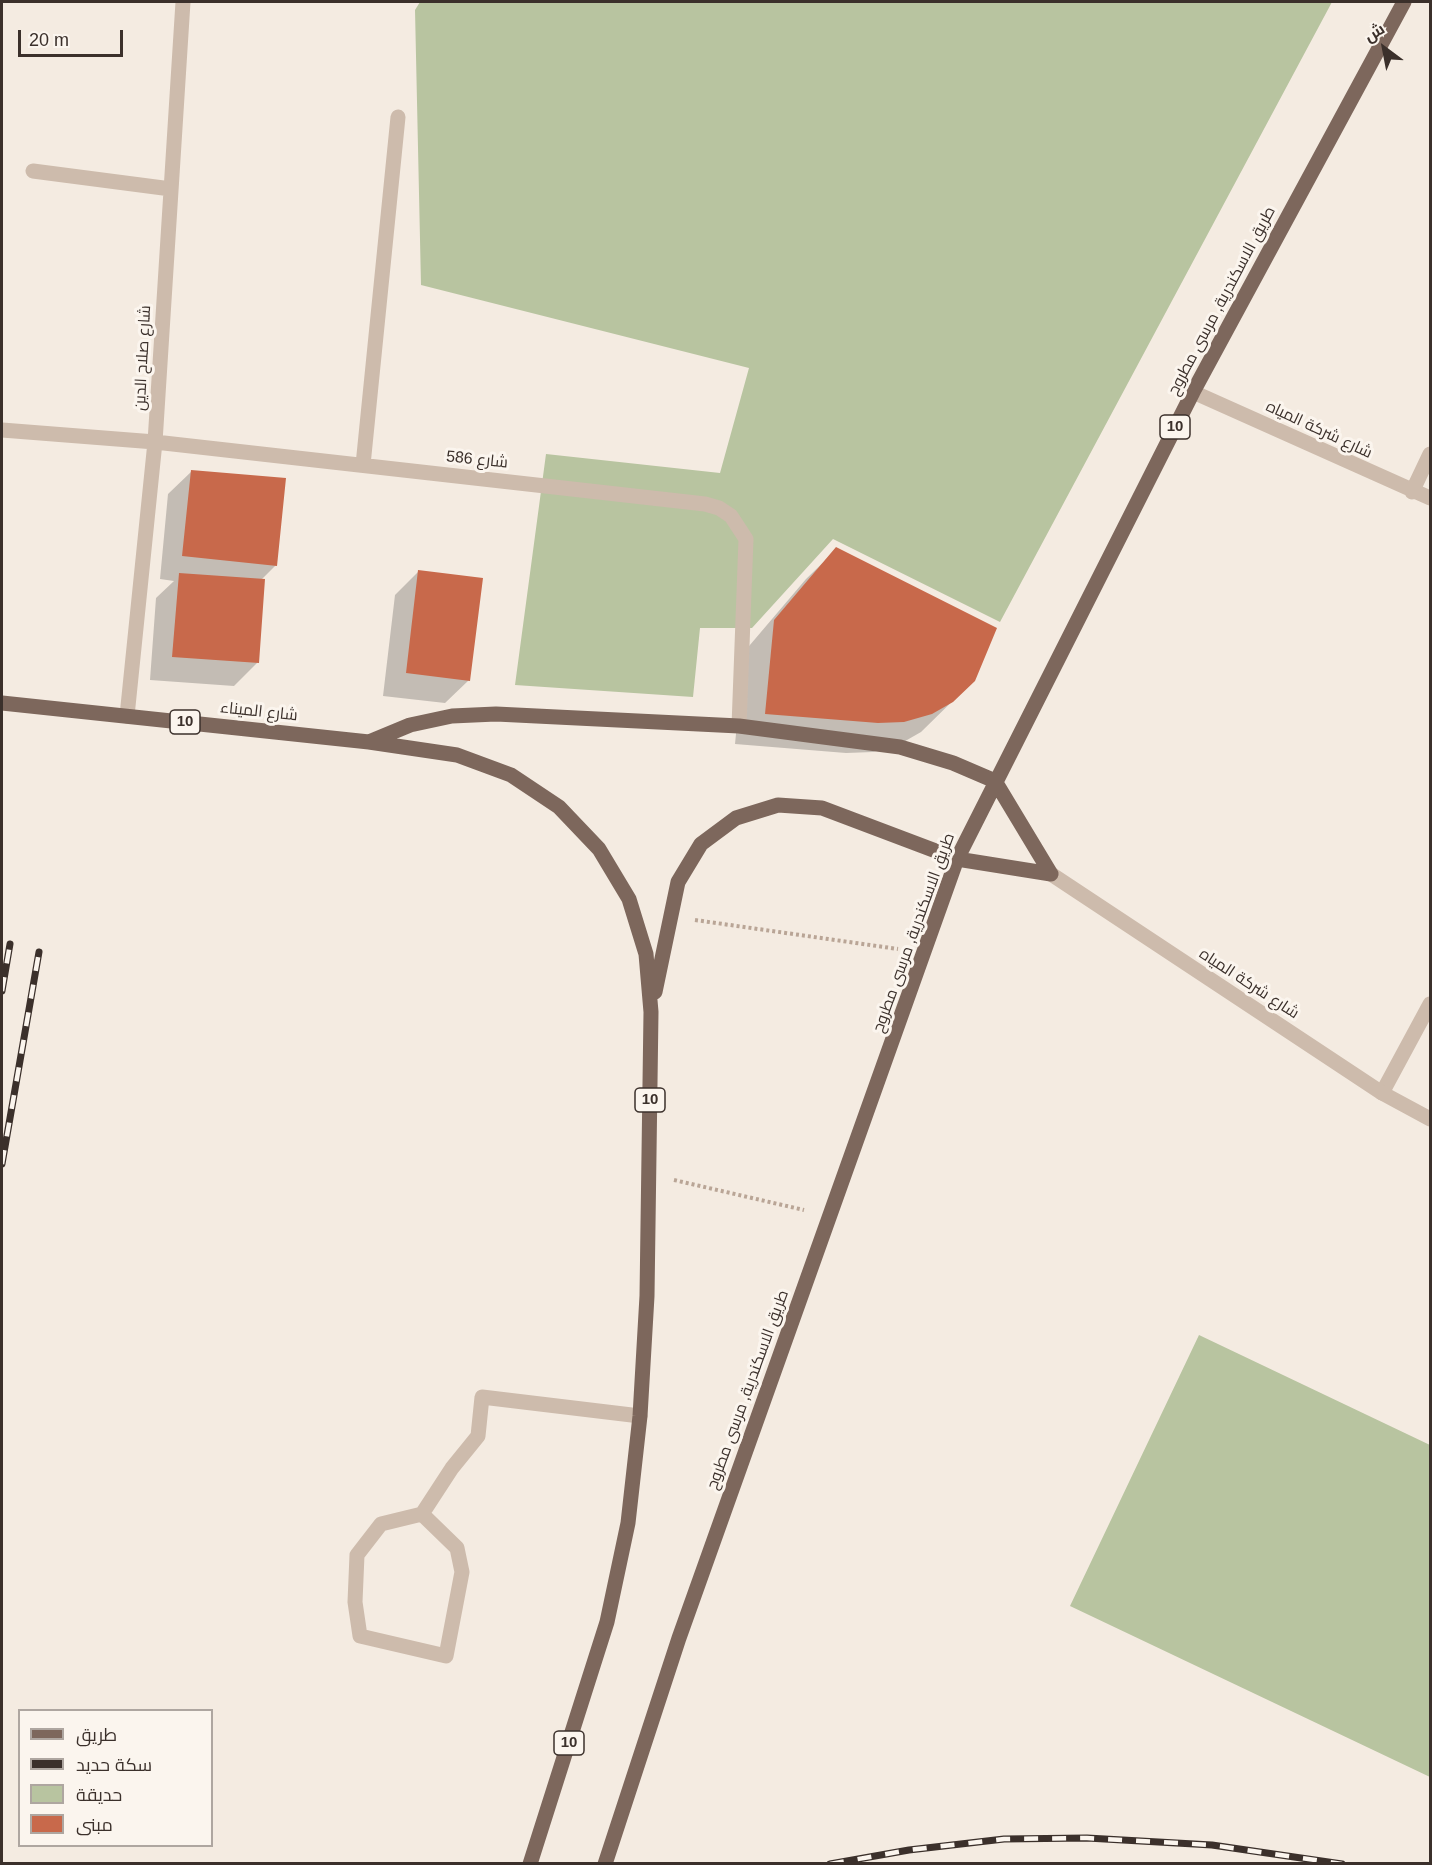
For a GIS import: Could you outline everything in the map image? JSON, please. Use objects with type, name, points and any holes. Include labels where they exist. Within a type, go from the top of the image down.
[{"type":"main road","name":"طريق الاسكندرية, مرسى مطروح","points":[[605,1863],[679,1638],[957,859],[1193,392],[1404,2]]},
{"type":"main road","name":"شارع الميناء","points":[[2,703],[369,741]]},
{"type":"main road","name":"10","points":[[369,741],[410,725],[452,716],[496,714],[739,726],[900,747],[953,763],[995,781]]},
{"type":"main road","name":"10","points":[[369,741],[457,755],[511,775],[559,807],[599,849],[629,899],[646,954],[651,1012],[647,1296],[640,1416],[628,1523],[607,1622],[530,1863]]},
{"type":"main road","points":[[995,781],[1051,874]]},
{"type":"main road","name":"10","points":[[651,1012],[678,882],[701,844],[736,818],[778,805],[822,808],[957,859],[1051,874]]},
{"type":"street","name":"شارع صلاح الدين","points":[[126,716],[156,442],[183,2]]},
{"type":"street","points":[[363,465],[398,117]]},
{"type":"street","points":[[33,171],[171,189]]},
{"type":"street","name":"شارع شركة المياه","points":[[1193,392],[1412,492],[1431,498]]},
{"type":"street","name":"شارع 586","points":[[2,430],[156,442],[705,504],[731,516],[746,539],[739,726]]},
{"type":"street","points":[[1412,492],[1431,454]]},
{"type":"street","name":"شارع شركة المياه","points":[[1051,874],[1382,1093],[1431,1119]]},
{"type":"street","points":[[1382,1093],[1431,1004]]},
{"type":"street","points":[[422,1514],[457,1548],[462,1572],[446,1656],[360,1636],[355,1602],[357,1555],[381,1524],[422,1514],[452,1468],[478,1436],[482,1397],[640,1416]]},
{"type":"path","points":[[670,917],[925,953]]},
{"type":"path","points":[[650,1174],[830,1216]]},
{"type":"green space","points":[[420,2],[1332,2],[1000,622],[833,539],[752,628],[700,628],[693,697],[515,685],[546,454],[720,473],[749,368],[421,285],[415,10]]},
{"type":"green space","points":[[1199,1335],[1430,1445],[1430,1777],[1070,1606]]},
{"type":"building","points":[[191,470],[286,478],[277,566],[182,556]]},
{"type":"building","points":[[836,547],[997,628],[975,681],[953,702],[932,714],[904,722],[878,723],[765,714],[774,620]]},
{"type":"building","points":[[418,570],[483,578],[470,681],[406,673]]},
{"type":"building","points":[[179,573],[265,579],[259,663],[172,657]]},
{"type":"railway","points":[[2,991],[10,944]]},
{"type":"railway","points":[[2,1164],[39,952]]},
{"type":"railway","points":[[830,1864],[909,1850],[1004,1839],[1087,1838],[1212,1845],[1342,1864]]}]
